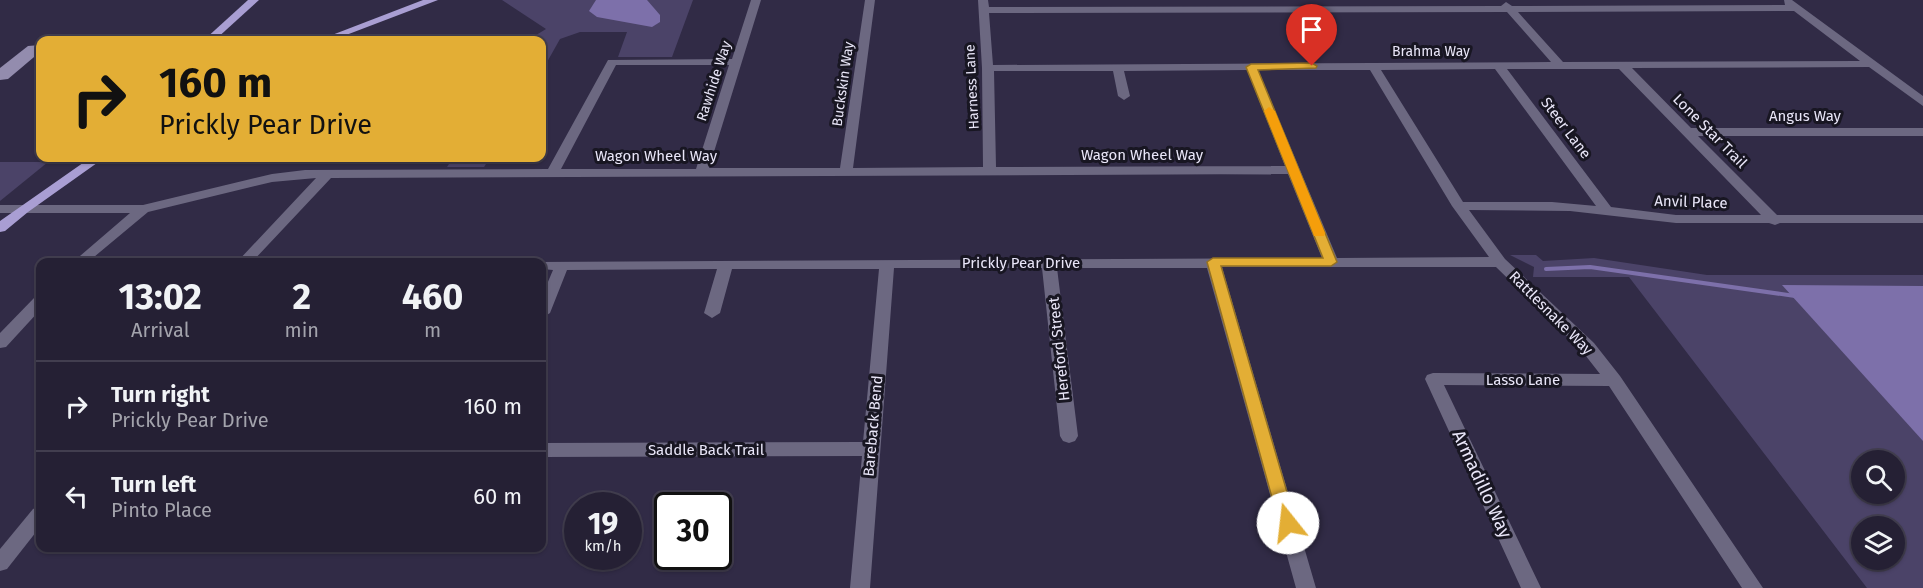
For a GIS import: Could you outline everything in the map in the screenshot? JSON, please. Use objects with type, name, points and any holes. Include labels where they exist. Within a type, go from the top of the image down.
[{"type":"main road","points":[[214,36],[254,0]]},
{"type":"main road","points":[[335,36],[433,0]]},
{"type":"main road","points":[[0,228],[23,209],[92,162]]},
{"type":"street","name":"Rawhide Way","points":[[701,172],[756,0]]},
{"type":"street","name":"Buckskin Way","points":[[846,172],[870,0]]},
{"type":"street","points":[[1786,0],[1923,102]]},
{"type":"street","points":[[983,5],[1505,4],[1796,8]]},
{"type":"street","points":[[1505,4],[1560,65]]},
{"type":"street","name":"Harness Lane","points":[[983,5],[988,68],[990,172]]},
{"type":"street","points":[[553,172],[612,62],[736,62]]},
{"type":"street","name":"Brahma Way","points":[[988,68],[1874,64]]},
{"type":"street","name":"Steer Lane","points":[[1498,65],[1607,211]]},
{"type":"street","name":"Lone Star Trail","points":[[1622,65],[1775,220]]},
{"type":"street","name":"Rattlesnake Way","points":[[1373,66],[1459,206],[1500,262],[1588,346],[1753,588]]},
{"type":"street","points":[[1118,67],[1124,96]]},
{"type":"street","points":[[1251,67],[1331,262]]},
{"type":"street","name":"Angus Way","points":[[1688,132],[1923,132]]},
{"type":"street","name":"Wagon Wheel Way","points":[[0,209],[143,209],[272,178],[327,174],[1293,170]]},
{"type":"street","points":[[248,258],[327,174]]},
{"type":"street","name":"Anvil Place","points":[[1459,206],[1544,206],[1607,211],[1636,217],[1775,220],[1923,219]]},
{"type":"street","points":[[85,258],[143,209]]},
{"type":"street","points":[[1213,262],[1306,588]]},
{"type":"street","name":"Prickly Pear Drive","points":[[546,265],[1500,262]]},
{"type":"street","name":"Hereford Street","points":[[1049,263],[1069,436]]},
{"type":"street","points":[[712,313],[726,264]]},
{"type":"street","name":"Bareback Bend","points":[[860,588],[887,264]]},
{"type":"street","points":[[546,303],[562,265]]},
{"type":"street","points":[[0,343],[36,306]]},
{"type":"street","name":"Lasso Lane","points":[[1433,379],[1614,381]]},
{"type":"street","name":"Armadillo Way","points":[[1433,379],[1531,588]]},
{"type":"street","name":"Saddle Back Trail","points":[[546,450],[870,449]]},
{"type":"street","points":[[0,563],[36,518]]},
{"type":"shaded area","points":[[502,0],[693,0],[672,57],[618,57],[627,32],[580,32],[560,39],[546,64],[546,36],[535,36],[546,29]]},
{"type":"shaded area","points":[[596,0],[647,0],[660,15],[660,22],[652,27],[597,17],[589,11]]},
{"type":"shaded area","points":[[0,162],[48,162],[0,201]]},
{"type":"shaded area","points":[[450,162],[487,162],[484,167],[447,167]]},
{"type":"shaded area","points":[[1510,255],[1536,255],[1543,261],[1594,258],[1707,275],[1923,275],[1923,588],[1867,588],[1853,570],[1905,570],[1905,516],[1851,516],[1851,567],[1629,277],[1533,277],[1534,267]]},
{"type":"shaded area","points":[[1782,285],[1923,286],[1923,441]]},
{"type":"building","points":[[36,45],[36,55],[8,79],[0,80],[0,68],[28,46]]},
{"type":"waterway","points":[[1546,269],[1590,267],[1795,296]]},
{"type":"slow traffic","points":[[1269,111],[1319,233]]},
{"type":"route","points":[[1288,523],[1213,262],[1331,262],[1251,67],[1312,66]]}]
